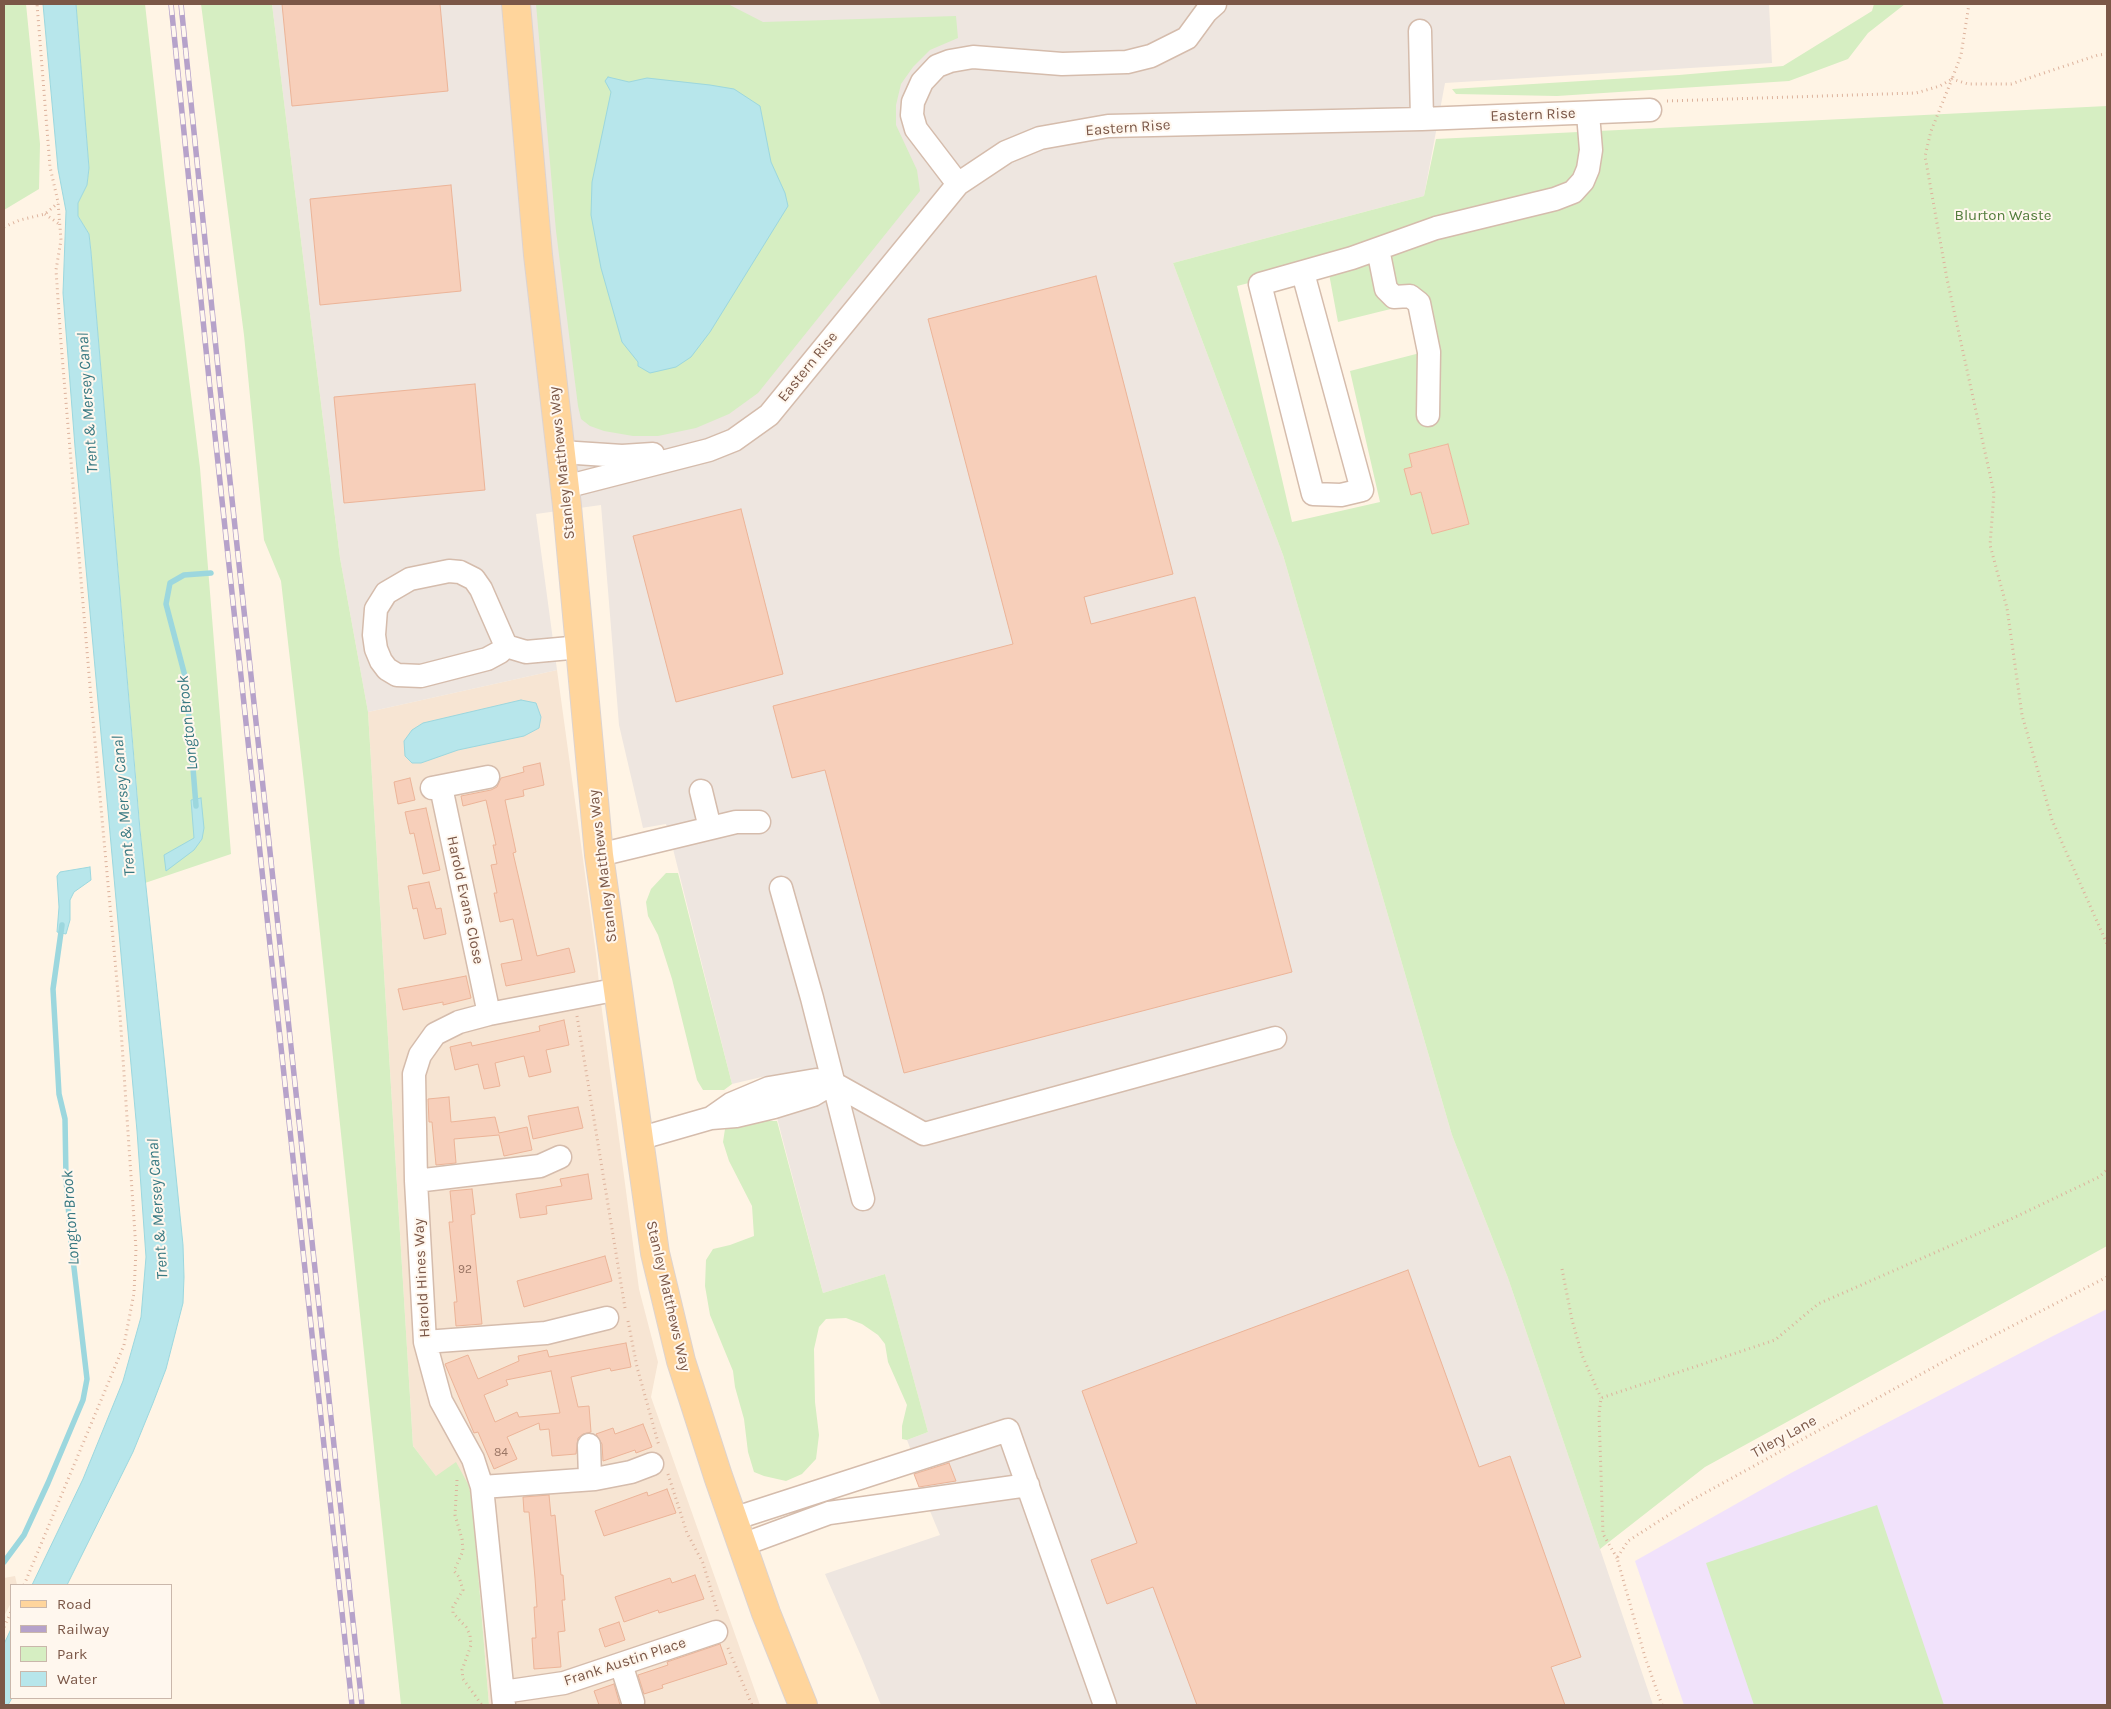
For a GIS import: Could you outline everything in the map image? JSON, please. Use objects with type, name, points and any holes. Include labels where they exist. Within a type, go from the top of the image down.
[{"type":"main road","name":"Stanley Matthews Way","points":[[516,4],[538,255],[581,647],[599,855],[655,1253],[671,1326],[681,1361],[742,1545],[803,1705]]},
{"type":"street","points":[[958,184],[916,129],[912,115],[913,102],[922,82],[936,66],[950,61],[973,57],[1062,64],[1127,62],[1151,56],[1187,38],[1206,12],[1215,4]]},
{"type":"street","points":[[1420,31],[1422,119]]},
{"type":"street","name":"Eastern Rise","points":[[564,487],[709,450],[734,440],[769,415],[958,184],[1006,152],[1040,138],[1108,126],[1422,119],[1588,114],[1650,110]]},
{"type":"street","points":[[1303,273],[1362,490],[1341,495],[1314,494],[1260,284],[1303,273],[1436,228],[1555,199],[1573,192],[1583,181],[1588,169],[1591,150],[1588,114]]},
{"type":"street","points":[[1378,249],[1386,289],[1394,297],[1410,296],[1419,303],[1430,352],[1428,415]]},
{"type":"street","name":"Eastern Rise","points":[[561,452],[622,456],[709,450]]},
{"type":"street","points":[[506,646],[500,652],[487,659],[421,676],[397,675],[384,665],[376,649],[374,635],[376,608],[386,593],[410,579],[449,571],[460,572],[474,579],[481,589],[506,646],[526,652],[581,647]]},
{"type":"street","name":"Harold Evans Close","points":[[488,777],[437,787],[489,1014]]},
{"type":"street","points":[[701,791],[710,828]]},
{"type":"street","points":[[599,855],[736,822],[759,822]]},
{"type":"street","points":[[781,888],[794,929],[863,1199]]},
{"type":"street","name":"Harold Hines Way","points":[[503,1699],[482,1487],[473,1459],[442,1401],[425,1342],[416,1181],[414,1074],[420,1056],[435,1034],[459,1022],[489,1014],[619,989]]},
{"type":"street","points":[[638,1139],[711,1118],[731,1104],[769,1088],[816,1080],[833,1083],[924,1134],[1275,1038]]},
{"type":"street","points":[[416,1181],[532,1168],[560,1157]]},
{"type":"street","points":[[425,1342],[546,1333],[620,1316]]},
{"type":"street","points":[[733,1519],[1008,1430],[1105,1705]]},
{"type":"street","points":[[588,1445],[590,1479]]},
{"type":"street","points":[[482,1487],[590,1479],[631,1472],[660,1462]]},
{"type":"street","points":[[742,1545],[829,1512],[1028,1485]]},
{"type":"street","name":"Frank Austin Place","points":[[503,1699],[564,1683],[721,1631]]},
{"type":"street","points":[[621,1664],[633,1702]]},
{"type":"path","points":[[24,1584],[124,1345],[134,1293],[136,1249],[120,1015],[89,680],[61,343],[56,270],[61,240],[58,202],[50,167],[37,4]]},
{"type":"path","points":[[1969,4],[1961,55],[1931,131],[1925,156],[1947,280],[1994,493],[1990,545],[2007,608],[2022,715],[2052,820],[2107,944]]},
{"type":"path","points":[[1650,110],[1653,102],[1916,93],[1940,86],[1952,79],[1968,84],[2011,84],[2098,55],[2107,54]]},
{"type":"path","points":[[4,227],[20,220],[45,214],[58,202]]},
{"type":"path","points":[[45,214],[59,224]]},
{"type":"path","points":[[574,998],[620,1316],[637,1367],[660,1462],[687,1533],[703,1562],[721,1631],[752,1705]]},
{"type":"path","points":[[1601,1398],[1775,1340],[1818,1304],[2009,1220],[2099,1177],[2107,1170]]},
{"type":"path","points":[[1562,1269],[1572,1320],[1582,1355],[1601,1398],[1599,1414],[1603,1534],[1618,1558],[1645,1657],[1662,1705]]},
{"type":"path","name":"Tilery Lane","points":[[1618,1558],[1628,1541],[1692,1500],[1954,1356],[2107,1277]]},
{"type":"path","points":[[473,1459],[460,1468],[457,1478],[454,1515],[462,1539],[463,1551],[454,1570],[459,1577],[463,1590],[453,1607],[453,1613],[466,1627],[470,1635],[470,1644],[462,1670],[463,1679],[483,1705]]},
{"type":"path","points":[[4,1627],[10,1614]]},
{"type":"shaded area","points":[[272,4],[1769,4],[1772,63],[1445,83],[1424,196],[1173,263],[1283,555],[1452,1135],[1508,1278],[1653,1705],[881,1705],[825,1574],[940,1535],[914,1473],[919,1471],[907,1440],[928,1432],[885,1274],[823,1293],[766,1076],[732,1084],[666,824],[643,828],[619,725],[601,505],[536,514],[557,670],[368,712],[340,558]]},
{"type":"shaded area","points":[[557,670],[639,1289],[658,1362],[651,1397],[760,1705],[489,1705],[472,1499],[436,1476],[413,1446],[368,712]]},
{"type":"shaded area","points":[[2107,1309],[2107,1705],[1684,1705],[1635,1561],[1791,1473]]},
{"type":"shaded area","points":[[15,1576],[17,1584],[10,1584],[10,1605],[4,1616],[4,1578]]},
{"type":"green space","points":[[4,4],[26,4],[40,144],[39,189],[4,210]]},
{"type":"green space","points":[[76,4],[145,4],[200,468],[231,854],[145,883],[91,252],[89,234],[78,216],[78,203],[87,185],[89,168]]},
{"type":"green space","points":[[201,4],[272,4],[340,558],[368,712],[413,1446],[436,1476],[456,1462],[468,1484],[472,1499],[489,1705],[401,1705],[305,791],[281,581],[264,540],[244,335]]},
{"type":"green space","points":[[536,4],[728,4],[763,22],[956,16],[958,38],[930,50],[913,67],[901,84],[896,105],[896,125],[917,170],[920,191],[758,393],[729,414],[696,428],[658,436],[633,436],[604,431],[590,426],[581,419],[556,231]]},
{"type":"green space","points":[[1874,4],[1905,4],[1868,33],[1848,59],[1789,81],[1557,96],[1456,94],[1452,89],[1679,75],[1783,66],[1872,11]]},
{"type":"green space","name":"Blurton Waste","points":[[2107,106],[2107,1246],[1705,1467],[1600,1549],[1508,1278],[1452,1135],[1283,555],[1173,263],[1424,196],[1436,139]],"holes":[[[1327,263],[1338,322],[1411,304],[1420,353],[1350,371],[1380,502],[1292,522],[1237,286]],[[1448,444],[1469,524],[1432,534],[1421,492],[1411,495],[1412,467],[1409,454]]]},
{"type":"green space","points":[[666,873],[678,873],[732,1084],[724,1090],[703,1090],[697,1080],[672,979],[658,935],[648,916],[646,902],[651,889]]},
{"type":"green space","points":[[743,1121],[777,1121],[823,1293],[885,1274],[928,1432],[907,1440],[902,1439],[902,1426],[907,1405],[888,1362],[885,1344],[878,1335],[862,1324],[846,1318],[826,1319],[819,1327],[814,1349],[815,1402],[819,1435],[816,1459],[802,1474],[786,1481],[754,1472],[748,1452],[744,1419],[735,1387],[733,1371],[710,1315],[705,1286],[706,1260],[713,1249],[754,1236],[752,1206],[729,1161],[723,1142],[725,1129]]},
{"type":"green space","points":[[1877,1505],[1944,1705],[1754,1705],[1706,1563]]},
{"type":"water","name":"Trent & Mersey Canal","points":[[43,4],[76,4],[89,168],[87,185],[78,203],[78,216],[89,234],[91,252],[140,830],[183,1245],[184,1277],[183,1303],[166,1369],[133,1452],[67,1584],[32,1584],[83,1479],[123,1381],[141,1317],[146,1257],[137,1131],[75,447],[63,293],[66,211],[58,169]]},
{"type":"water","points":[[608,77],[629,82],[647,78],[734,89],[760,106],[771,162],[785,193],[788,206],[710,332],[691,357],[676,367],[650,373],[638,366],[638,362],[622,342],[601,268],[591,215],[592,182],[611,92],[605,81]]},
{"type":"water","points":[[521,700],[536,703],[541,717],[539,728],[524,736],[458,750],[421,763],[412,763],[405,756],[404,741],[412,730],[423,723]]},
{"type":"water","points":[[201,798],[204,828],[202,839],[194,850],[166,871],[164,855],[194,838],[191,800]]},
{"type":"water","points":[[90,867],[91,880],[74,892],[70,900],[70,920],[66,934],[57,932],[59,907],[57,876],[60,872]]},
{"type":"water","points":[[10,1631],[11,1699],[8,1705],[4,1705],[4,1644]]},
{"type":"building","points":[[282,4],[440,4],[448,91],[292,106]]},
{"type":"building","points":[[451,185],[461,291],[320,305],[310,199]]},
{"type":"building","points":[[1096,276],[1173,574],[1084,597],[1091,624],[1195,597],[1292,972],[904,1073],[825,770],[792,778],[773,706],[1013,644],[928,319]]},
{"type":"building","points":[[475,384],[485,490],[344,503],[334,397]]},
{"type":"building","points":[[1448,444],[1469,524],[1432,534],[1421,492],[1411,495],[1404,469],[1412,467],[1409,454]]},
{"type":"building","points":[[741,509],[783,674],[676,702],[633,536]]},
{"type":"building","points":[[540,763],[544,785],[523,790],[524,796],[505,800],[516,852],[513,853],[537,956],[569,948],[575,972],[506,986],[501,964],[522,960],[513,919],[500,922],[494,893],[497,893],[491,865],[497,864],[493,845],[496,845],[486,800],[463,806],[461,796],[491,790],[497,787],[501,778],[524,772],[523,767]]},
{"type":"building","points":[[410,778],[415,800],[398,804],[394,782]]},
{"type":"building","points":[[426,808],[440,870],[423,874],[414,833],[410,834],[405,812]]},
{"type":"building","points":[[429,882],[436,909],[441,908],[446,934],[424,939],[417,908],[413,909],[408,886]]},
{"type":"building","points":[[466,976],[471,998],[443,1005],[443,1002],[403,1010],[398,989]]},
{"type":"building","points":[[564,1020],[569,1045],[546,1050],[551,1072],[529,1077],[524,1056],[495,1063],[500,1086],[484,1089],[478,1064],[455,1070],[450,1047],[471,1042],[472,1046],[540,1031],[539,1026]]},
{"type":"building","points":[[449,1097],[451,1122],[495,1117],[499,1133],[527,1127],[532,1150],[504,1156],[499,1135],[454,1139],[456,1163],[436,1165],[432,1122],[429,1122],[428,1099]]},
{"type":"building","points":[[578,1107],[583,1128],[533,1139],[528,1116]]},
{"type":"building","points":[[588,1174],[592,1199],[546,1206],[547,1214],[520,1218],[516,1194],[562,1186],[560,1179]]},
{"type":"building","points":[[472,1189],[475,1214],[471,1215],[482,1324],[456,1326],[454,1302],[457,1302],[449,1222],[453,1222],[450,1191]]},
{"type":"building","points":[[605,1256],[612,1281],[524,1307],[517,1281]]},
{"type":"building","points":[[1408,1270],[1479,1467],[1510,1456],[1581,1657],[1551,1667],[1565,1705],[1197,1705],[1153,1587],[1107,1604],[1091,1560],[1137,1543],[1082,1391]]},
{"type":"building","points":[[626,1343],[631,1367],[611,1371],[610,1368],[571,1377],[578,1407],[589,1406],[591,1432],[583,1434],[578,1438],[576,1454],[552,1456],[549,1429],[540,1430],[539,1423],[507,1437],[517,1459],[494,1469],[478,1432],[474,1433],[445,1364],[468,1355],[478,1379],[519,1361],[518,1356],[547,1350],[549,1357]],"holes":[[[551,1371],[560,1413],[519,1417],[517,1412],[495,1422],[484,1395],[508,1385],[506,1380]]]},
{"type":"building","points":[[643,1424],[652,1447],[636,1453],[635,1450],[603,1461],[602,1444],[596,1434],[613,1428],[615,1434]]},
{"type":"building","points":[[949,1463],[956,1481],[919,1487],[914,1474]]},
{"type":"building","points":[[667,1489],[676,1513],[604,1536],[595,1511],[647,1492],[648,1496]]},
{"type":"building","points":[[549,1495],[551,1516],[555,1515],[561,1575],[563,1575],[565,1600],[562,1600],[565,1631],[558,1632],[561,1667],[534,1669],[532,1638],[536,1638],[534,1607],[537,1607],[529,1512],[524,1512],[523,1497]]},
{"type":"building","points":[[695,1575],[704,1599],[659,1613],[658,1610],[624,1622],[615,1597],[670,1578],[672,1583]]},
{"type":"building","points":[[619,1622],[625,1640],[605,1647],[599,1629]]},
{"type":"building","points":[[720,1644],[727,1664],[662,1685],[663,1688],[644,1694],[638,1675],[668,1665],[667,1662]]},
{"type":"building","points":[[614,1684],[620,1705],[599,1705],[594,1691]]},
{"type":"waterway","name":"Longton Brook","points":[[196,806],[186,680],[166,604],[170,583],[184,575],[211,573]]},
{"type":"waterway","name":"Longton Brook","points":[[4,1562],[24,1535],[48,1483],[83,1400],[87,1379],[71,1242],[66,1179],[65,1119],[59,1094],[53,989],[62,925]]},
{"type":"railway","points":[[171,4],[210,389],[352,1705]]},
{"type":"railway","points":[[181,4],[220,388],[362,1705]]}]
